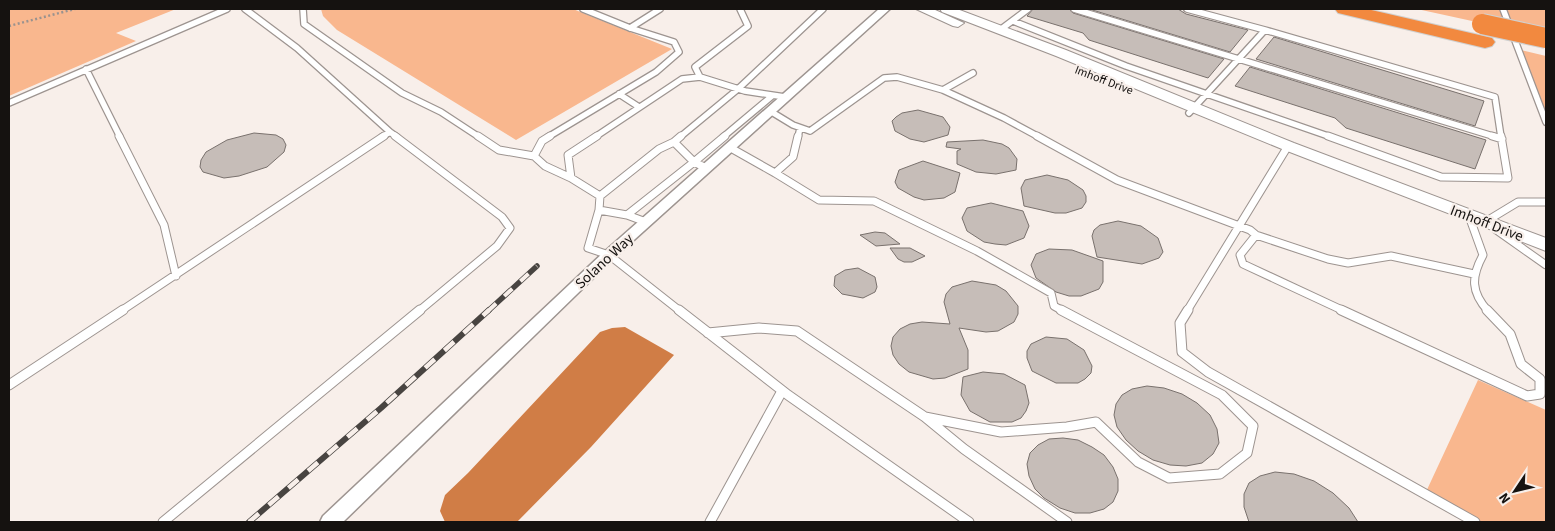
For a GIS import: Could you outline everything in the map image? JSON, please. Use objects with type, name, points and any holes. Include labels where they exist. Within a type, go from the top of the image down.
[{"type":"highway","points":[[1344,9],[1484,33],[1546,38]]},
{"type":"highway","points":[[1417,9],[1546,56]]},
{"type":"street","name":"Solano Way","points":[[330,522],[609,255],[646,222],[700,165],[729,147],[776,101],[886,9]]},
{"type":"street","name":"Imhoff Drive","points":[[922,9],[1192,110]]},
{"type":"street","name":"Imhoff Drive","points":[[946,9],[1192,110],[1272,145],[1288,146],[1546,246]]},
{"type":"lane","points":[[9,103],[228,9]]},
{"type":"lane","points":[[163,522],[497,246],[510,228],[502,217],[390,132],[297,48],[244,9]]},
{"type":"lane","points":[[302,9],[304,24],[402,93],[441,112],[498,150],[534,156],[545,166],[571,178],[600,196]]},
{"type":"lane","points":[[534,156],[542,140],[656,72],[680,52],[674,42],[630,28],[583,9]]},
{"type":"lane","points":[[630,28],[660,9]]},
{"type":"lane","points":[[700,77],[695,67],[748,26],[740,9]]},
{"type":"lane","points":[[823,9],[738,89],[674,142],[658,150],[600,196],[599,210],[588,248],[609,255],[782,391],[969,522]]},
{"type":"lane","points":[[1000,30],[1028,9]]},
{"type":"lane","points":[[1074,9],[1502,139]]},
{"type":"lane","points":[[1013,21],[1126,66],[1209,92],[1441,177],[1508,178],[1495,96],[1187,9]]},
{"type":"lane","points":[[1503,9],[1546,122]]},
{"type":"lane","points":[[1192,110],[1265,30]]},
{"type":"lane","points":[[86,69],[164,225],[176,276]]},
{"type":"lane","points":[[943,90],[973,73]]},
{"type":"lane","points":[[571,178],[568,155],[682,79],[700,77],[776,101],[800,128],[810,131],[884,78],[897,77],[943,90],[1004,118],[1117,180],[1240,225],[1256,235],[1348,263],[1391,256],[1474,274]]},
{"type":"lane","points":[[618,94],[640,106]]},
{"type":"lane","points":[[628,215],[700,165],[776,101]]},
{"type":"lane","points":[[775,173],[793,157],[800,128]]},
{"type":"lane","points":[[9,385],[176,276],[390,132]]},
{"type":"lane","points":[[674,142],[700,165]]},
{"type":"lane","points":[[1288,146],[1180,324],[1182,352],[1216,377],[1475,522]]},
{"type":"lane","points":[[729,147],[819,200],[874,202],[977,251],[1051,293],[1054,306],[1222,395],[1252,426],[1247,453],[1220,474],[1169,478],[1138,462],[1096,422],[1067,427],[1001,432],[925,417]]},
{"type":"lane","points":[[1477,219],[1518,202],[1546,202]]},
{"type":"lane","points":[[599,210],[628,215],[646,222]]},
{"type":"lane","points":[[1256,235],[1240,255],[1243,264],[1527,396],[1540,394],[1540,379],[1519,363],[1510,334],[1475,297],[1474,274],[1483,255],[1477,219]]},
{"type":"lane","points":[[1477,219],[1546,265]]},
{"type":"lane","points":[[708,333],[759,328],[797,331],[925,417],[964,449],[1067,522]]},
{"type":"lane","points":[[710,522],[782,391]]},
{"type":"path","points":[[9,26],[75,9]]},
{"type":"shaded area","points":[[9,9],[176,9],[116,33],[136,41],[9,96]]},
{"type":"shaded area","points":[[321,9],[573,9],[672,49],[516,140],[337,30],[323,16]]},
{"type":"shaded area","points":[[1417,9],[1546,9],[1546,37]]},
{"type":"shaded area","points":[[1517,49],[1546,56],[1546,122]]},
{"type":"shaded area","points":[[625,327],[674,355],[591,447],[517,522],[445,522],[440,511],[445,495],[468,473],[600,332],[612,328]]},
{"type":"shaded area","points":[[1478,380],[1546,410],[1546,522],[1475,522],[1425,494]]},
{"type":"building","points":[[1033,9],[1069,9],[1073,13],[1224,59],[1208,78],[1089,40],[1083,33],[1027,16]]},
{"type":"building","points":[[1089,9],[1178,9],[1186,14],[1248,30],[1230,52]]},
{"type":"building","points":[[1274,37],[1484,101],[1475,126],[1256,59]]},
{"type":"building","points":[[1250,67],[1486,140],[1475,169],[1346,128],[1335,118],[1235,86]]},
{"type":"building","points":[[918,110],[943,117],[950,127],[948,135],[924,142],[910,139],[895,131],[892,121],[896,117],[902,113]]},
{"type":"building","points":[[254,133],[276,135],[283,139],[286,145],[284,152],[267,167],[239,176],[224,178],[203,172],[200,167],[201,160],[206,152],[227,140]]},
{"type":"building","points":[[983,140],[1002,144],[1009,148],[1017,159],[1016,170],[996,174],[976,172],[957,164],[957,151],[961,149],[946,147],[947,142]]},
{"type":"building","points":[[923,161],[960,173],[955,192],[944,198],[924,200],[898,188],[895,182],[899,170]]},
{"type":"building","points":[[1047,175],[1068,180],[1083,190],[1086,202],[1082,208],[1066,213],[1055,213],[1024,206],[1021,188],[1025,180]]},
{"type":"building","points":[[991,203],[1023,211],[1029,226],[1024,238],[1006,245],[995,244],[984,242],[967,231],[962,218],[967,208]]},
{"type":"building","points":[[1118,221],[1141,226],[1158,238],[1163,252],[1159,258],[1142,264],[1097,257],[1092,236],[1094,230],[1100,225]]},
{"type":"building","points":[[875,232],[885,233],[900,244],[876,246],[860,235]]},
{"type":"building","points":[[890,248],[910,248],[925,256],[912,262],[904,262],[898,259]]},
{"type":"building","points":[[1049,249],[1072,250],[1103,261],[1103,282],[1099,289],[1081,296],[1069,296],[1056,292],[1036,278],[1031,265],[1036,254]]},
{"type":"building","points":[[858,268],[875,277],[877,287],[875,292],[863,298],[842,294],[834,286],[835,276],[845,270]]},
{"type":"building","points":[[972,281],[996,285],[1006,291],[1018,306],[1018,314],[1014,322],[998,331],[986,332],[959,328],[968,350],[968,369],[945,378],[933,379],[909,372],[899,364],[893,355],[891,346],[893,337],[900,329],[910,324],[922,322],[950,324],[944,302],[946,294],[952,287]]},
{"type":"building","points":[[1046,337],[1067,339],[1084,350],[1092,366],[1091,373],[1078,383],[1056,383],[1032,371],[1027,358],[1027,351],[1031,344]]},
{"type":"building","points":[[983,372],[1004,374],[1025,385],[1029,403],[1021,418],[1012,422],[990,422],[970,411],[961,395],[963,377]]},
{"type":"building","points":[[1147,386],[1164,388],[1182,394],[1197,403],[1210,415],[1217,429],[1219,443],[1213,454],[1202,463],[1186,466],[1170,465],[1153,460],[1138,451],[1126,440],[1117,427],[1114,415],[1116,404],[1122,395],[1132,389]]},
{"type":"building","points":[[1049,439],[1078,440],[1092,447],[1104,455],[1113,467],[1118,479],[1118,491],[1113,502],[1104,509],[1090,513],[1075,513],[1060,508],[1044,498],[1035,489],[1029,476],[1027,464],[1030,453],[1038,445]]},
{"type":"building","points":[[1275,472],[1294,474],[1314,481],[1333,493],[1349,508],[1358,522],[1249,522],[1244,507],[1244,494],[1249,483],[1260,476]]},
{"type":"railway","points":[[488,311],[537,266]]},
{"type":"railway","points":[[249,522],[381,408],[489,310]]}]
